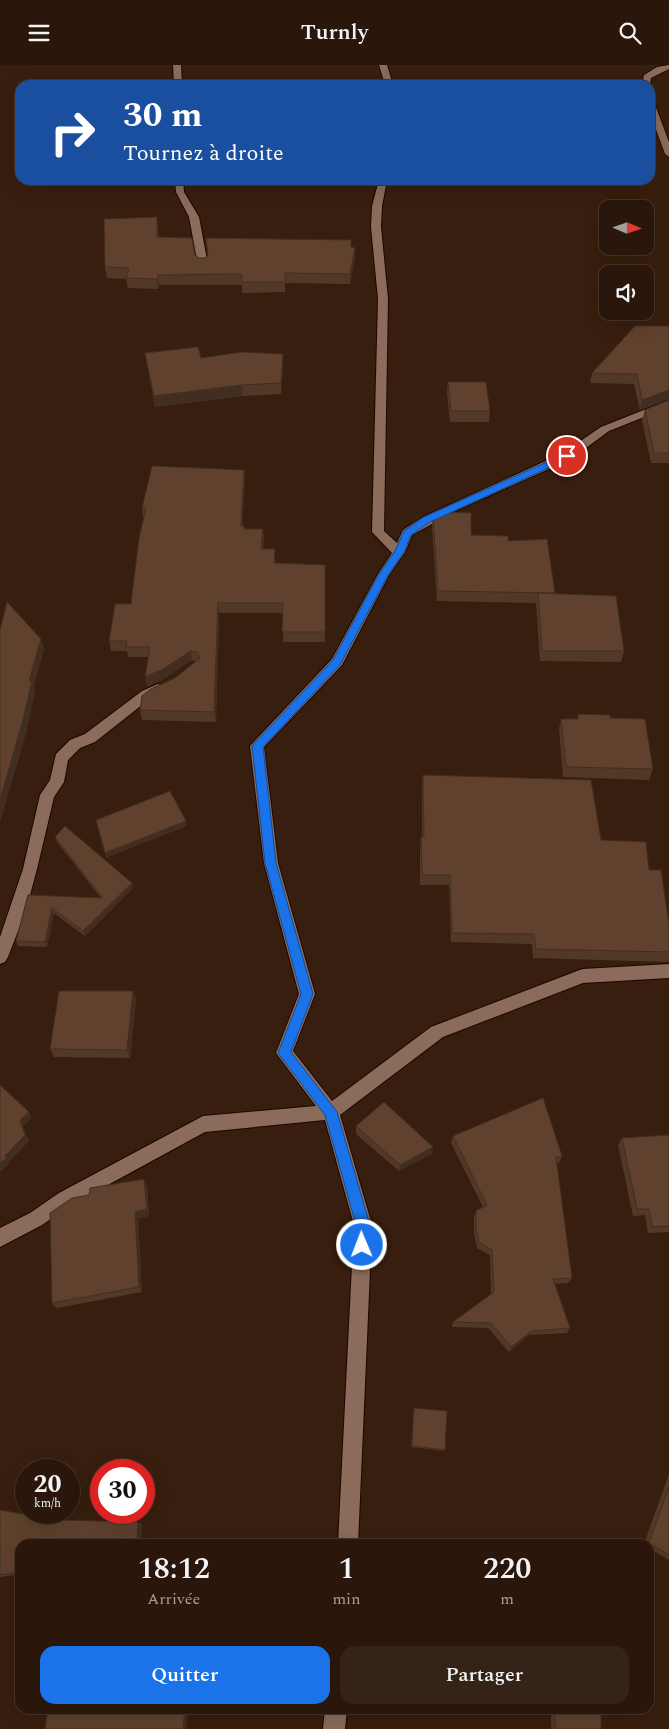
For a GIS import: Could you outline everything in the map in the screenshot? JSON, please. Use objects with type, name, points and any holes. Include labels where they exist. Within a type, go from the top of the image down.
[{"type":"street","points":[[177,65],[178,80]]},
{"type":"street","points":[[383,65],[388,80]]},
{"type":"street","points":[[647,80],[647,77],[660,69],[669,67]]},
{"type":"street","points":[[655,116],[669,154]]},
{"type":"street","points":[[179,185],[180,192],[194,217],[203,265]]},
{"type":"street","points":[[382,185],[377,206],[376,227],[383,299],[378,532],[400,552]]},
{"type":"street","points":[[348,1539],[363,1225],[330,1112],[284,1053],[307,994],[271,863],[257,746],[337,662],[384,574],[400,552],[408,533],[427,519],[567,456],[605,429],[669,403]]},
{"type":"street","points":[[0,957],[18,909],[30,869],[47,795],[57,781],[61,758],[74,744],[96,734],[147,694],[171,683]]},
{"type":"street","points":[[0,1238],[36,1219],[65,1199],[97,1181],[203,1124],[330,1112],[437,1031],[583,977],[669,971]]},
{"type":"street","points":[[334,1729],[336,1714]]},
{"type":"building","points":[[157,217],[157,237],[192,238],[195,255],[199,258],[208,256],[206,238],[351,240],[351,247],[355,248],[350,274],[285,273],[285,282],[242,282],[242,274],[158,275],[157,279],[126,278],[129,268],[105,267],[104,219]]},
{"type":"building","points":[[635,326],[669,326],[669,390],[642,400],[637,374],[592,373]]},
{"type":"building","points":[[198,347],[201,358],[242,352],[283,354],[281,383],[242,385],[154,396],[145,353]]},
{"type":"building","points":[[448,382],[486,382],[490,411],[451,411]]},
{"type":"building","points":[[669,400],[669,453],[654,453],[645,410]]},
{"type":"building","points":[[152,466],[244,470],[241,526],[244,526],[244,529],[263,529],[261,549],[275,549],[274,563],[325,565],[325,632],[282,632],[283,603],[218,603],[214,712],[140,710],[142,696],[151,689],[175,678],[200,658],[197,652],[191,651],[163,669],[145,677],[150,647],[126,647],[127,641],[109,641],[115,604],[131,604],[139,538],[146,508],[142,508]]},
{"type":"building","points":[[439,512],[471,513],[471,535],[508,536],[508,541],[547,539],[555,593],[438,591],[433,516]]},
{"type":"building","points":[[538,593],[616,596],[624,651],[542,651]]},
{"type":"building","points":[[7,602],[41,639],[29,681],[32,681],[23,720],[0,800],[0,630]]},
{"type":"building","points":[[578,714],[610,715],[610,718],[645,719],[653,769],[566,767],[561,719],[578,719]]},
{"type":"building","points":[[423,775],[591,780],[601,840],[646,842],[649,870],[661,870],[669,924],[669,952],[536,949],[534,934],[452,933],[450,875],[422,875],[421,837],[424,837]]},
{"type":"building","points":[[170,791],[186,821],[105,853],[96,820]]},
{"type":"building","points":[[65,826],[132,883],[83,931],[52,908],[45,942],[16,941],[28,895],[103,898],[55,837]]},
{"type":"building","points":[[59,991],[133,991],[127,1050],[50,1049]]},
{"type":"building","points":[[0,1085],[29,1112],[20,1120],[25,1135],[5,1156],[7,1158],[0,1163]]},
{"type":"building","points":[[543,1098],[562,1156],[556,1157],[572,1278],[553,1279],[570,1328],[532,1331],[511,1347],[491,1323],[453,1322],[494,1292],[492,1250],[479,1242],[476,1228],[476,1211],[487,1205],[453,1136]]},
{"type":"building","points":[[384,1102],[433,1147],[400,1165],[356,1126]]},
{"type":"building","points":[[669,1135],[669,1226],[653,1227],[649,1209],[637,1209],[622,1138]]},
{"type":"building","points":[[144,1179],[147,1209],[135,1212],[139,1287],[52,1303],[50,1213],[72,1198],[89,1195],[90,1188]]},
{"type":"building","points":[[414,1408],[447,1411],[445,1450],[412,1446]]},
{"type":"building","points":[[669,1487],[669,1555],[654,1546],[654,1539],[650,1539]]},
{"type":"building","points":[[0,1510],[15,1513],[15,1524],[80,1524],[80,1521],[90,1521],[90,1524],[138,1524],[137,1539],[15,1539],[15,1573],[0,1575]]},
{"type":"building","points":[[47,1714],[184,1714],[183,1729],[45,1729]]},
{"type":"building","points":[[555,1714],[601,1714],[601,1729],[555,1729]]},
{"type":"route","points":[[362,1245],[363,1225],[330,1112],[284,1053],[307,994],[271,863],[257,746],[337,662],[384,574],[400,552],[408,533],[427,519],[567,456]]}]
